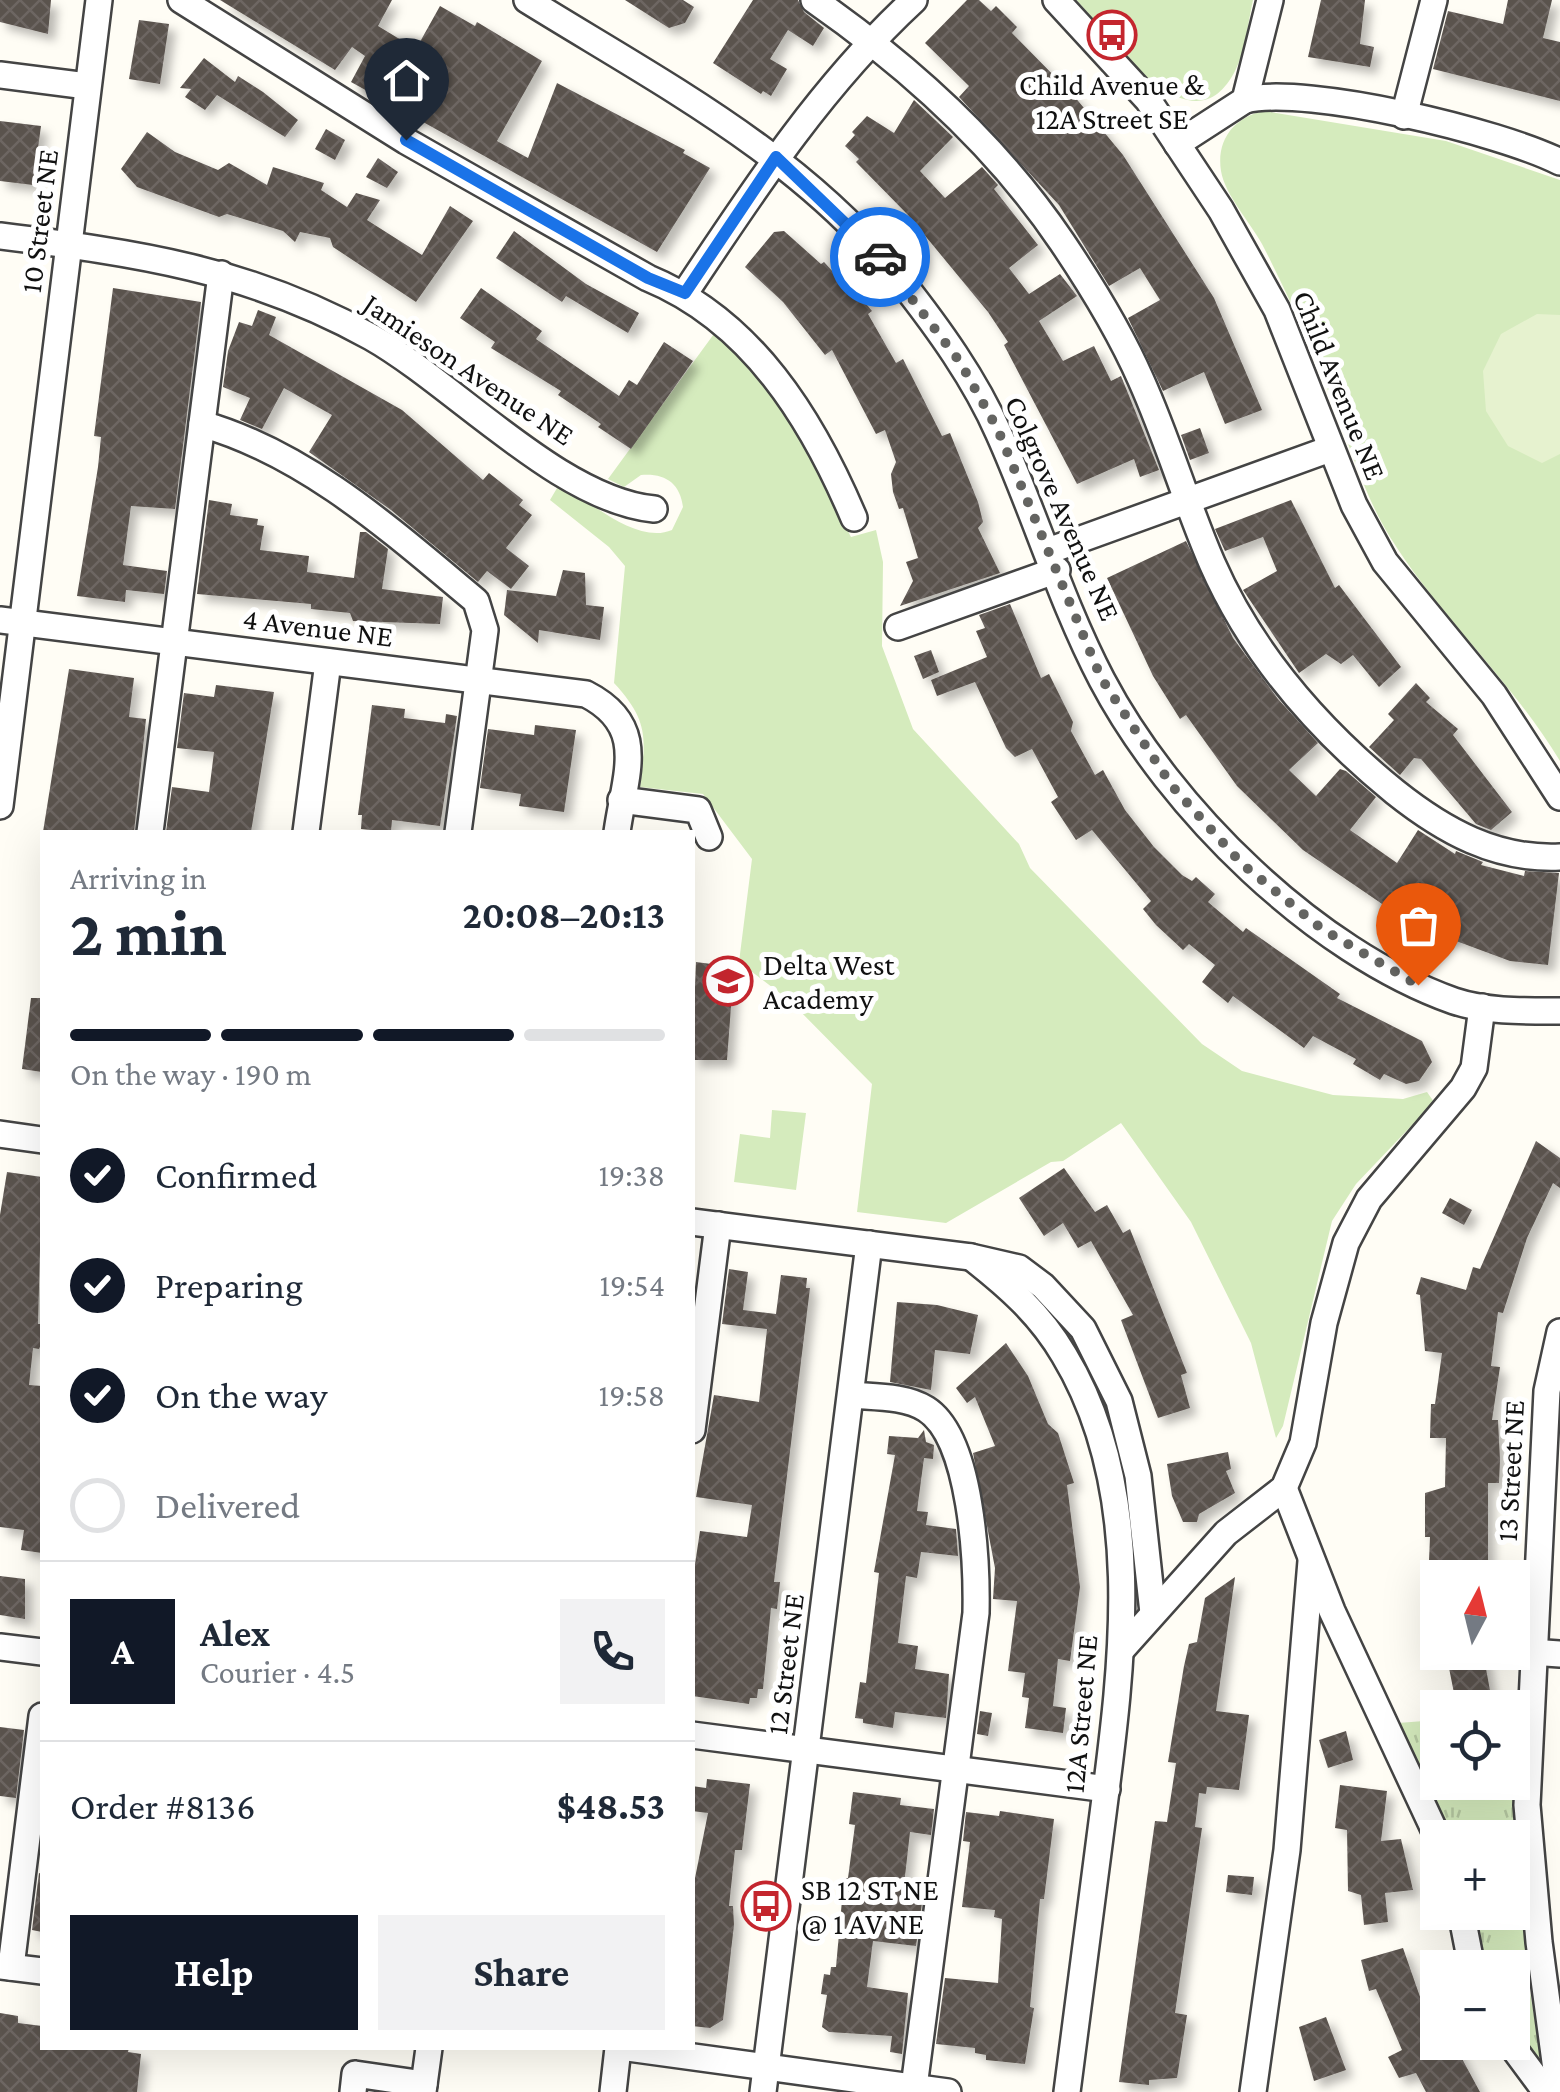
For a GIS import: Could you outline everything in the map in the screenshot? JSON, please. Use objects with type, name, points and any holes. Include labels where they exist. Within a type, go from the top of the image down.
[{"type":"street","name":"10 Street NE","points":[[0,806],[11,621],[70,245],[99,0]]},
{"type":"street","points":[[181,0],[406,140],[648,278],[685,293],[761,360],[824,448],[854,518]]},
{"type":"street","name":"Colgrove Avenue NE","points":[[526,0],[776,157],[854,227],[899,278],[960,362],[998,430],[1101,678],[1134,735],[1172,786],[1242,864],[1322,929],[1418,985],[1482,1007],[1560,1011]]},
{"type":"street","points":[[814,0],[870,41],[965,128],[1022,188],[1061,240],[1140,378],[1213,566],[1252,636],[1321,727],[1422,814],[1470,841],[1508,853],[1560,857]]},
{"type":"street","points":[[685,293],[776,157],[870,41],[914,0]]},
{"type":"street","name":"Child Avenue NE","points":[[1056,0],[1122,68],[1177,144],[1278,310],[1330,449],[1385,562],[1504,708],[1560,797]]},
{"type":"street","points":[[1246,100],[1270,0]]},
{"type":"street","points":[[1404,116],[1434,0]]},
{"type":"street","points":[[0,75],[87,86]]},
{"type":"street","points":[[1177,144],[1246,100],[1284,96],[1476,129],[1560,162]]},
{"type":"street","name":"Jamieson Avenue NE","points":[[0,236],[165,258],[274,291],[375,340],[500,432],[620,506],[654,509]]},
{"type":"street","points":[[150,830],[221,274]]},
{"type":"street","points":[[202,424],[258,445],[310,474],[476,602],[485,630],[458,830]]},
{"type":"street","points":[[898,627],[1189,501],[1330,449]]},
{"type":"street","name":"4 Avenue NE","points":[[11,621],[586,694],[620,718],[628,751],[621,800]]},
{"type":"street","points":[[306,830],[328,662]]},
{"type":"street","points":[[617,830],[621,800],[698,810],[709,837]]},
{"type":"street","points":[[1123,1648],[1226,1534],[1284,1488],[1303,1443],[1324,1323],[1346,1243],[1370,1198],[1464,1088],[1474,1068],[1482,1007]]},
{"type":"street","points":[[0,1134],[40,1140]]},
{"type":"street","points":[[695,1382],[705,1223],[971,1257],[1019,1268],[1064,1307],[1096,1352],[1119,1401],[1134,1451],[1153,1613]]},
{"type":"street","name":"12 Street NE","points":[[765,2080],[870,1244]]},
{"type":"street","name":"12A Street NE","points":[[971,1257],[1026,1302],[1080,1386],[1103,1449],[1118,1542],[1123,1648],[1067,2092]]},
{"type":"street","name":"13 Street NE","points":[[1559,2092],[1530,1860],[1527,1755],[1547,1391],[1560,1332]]},
{"type":"street","points":[[851,1396],[914,1402],[932,1412],[954,1450],[964,1484],[977,1565],[957,1768],[914,2088]]},
{"type":"street","points":[[1284,1488],[1311,1561],[1430,1820]]},
{"type":"street","points":[[1253,2092],[1288,1850],[1311,1561]]},
{"type":"street","points":[[0,1647],[40,1652]]},
{"type":"street","points":[[1532,1652],[1560,1654]]},
{"type":"street","points":[[40,1730],[5,1966],[40,1971]]},
{"type":"street","points":[[695,1735],[1106,1788]]},
{"type":"street","points":[[352,2092],[354,2074],[424,2088],[429,2050]]},
{"type":"street","points":[[612,2092],[618,2050]]},
{"type":"street","points":[[637,2050],[765,2080],[948,2092]]},
{"type":"street","points":[[1522,2060],[1546,2092]]},
{"type":"green space","points":[[1076,0],[1253,0],[1236,69],[1218,93],[1197,101],[1175,96],[1152,81]]},
{"type":"green space","points":[[1264,111],[1446,141],[1560,180],[1560,761],[1520,703],[1410,566],[1381,522],[1282,285],[1262,244],[1227,189],[1220,159],[1225,140],[1244,118]]},
{"type":"green space","points":[[1537,314],[1560,315],[1560,454],[1542,463],[1508,446],[1486,411],[1483,371],[1501,334]]},
{"type":"green space","points":[[719,327],[787,412],[851,537],[876,530],[883,562],[882,646],[913,729],[1019,844],[1030,868],[1202,1044],[1242,1071],[1333,1095],[1403,1099],[1427,1092],[1434,1102],[1356,1184],[1332,1221],[1283,1426],[1276,1438],[1251,1343],[1191,1222],[1121,1123],[1063,1161],[1051,1162],[946,1223],[857,1212],[872,1084],[789,1000],[739,962],[752,859],[703,794],[640,787],[642,731],[634,708],[614,683],[625,566],[609,547],[550,500],[560,483],[629,526],[644,532],[672,530],[683,507],[679,492],[670,481],[641,475],[624,487],[608,479]]},
{"type":"green space","points":[[772,1110],[806,1113],[796,1190],[734,1182],[740,1134],[770,1138]]},
{"type":"green space","points":[[1031,1291],[1071,1328],[1084,1350],[1112,1421],[1139,1546],[1134,1603],[1067,1338]]},
{"type":"green space","points":[[1420,1721],[1420,1772],[1398,1723]]},
{"type":"green space","points":[[1432,1800],[1515,1800],[1516,1820],[1441,1820]]},
{"type":"green space","points":[[1476,1930],[1524,1930],[1525,1950],[1481,1950]]},
{"type":"green space","points":[[1530,1993],[1541,2056],[1536,2058],[1530,2050]]},
{"type":"building","points":[[0,0],[51,0],[48,34],[0,22]]},
{"type":"building","points":[[220,0],[392,0],[378,26],[416,49],[440,6],[475,26],[477,22],[542,61],[497,141],[528,158],[557,83],[685,150],[683,153],[710,168],[657,252],[351,82],[365,56],[352,47],[335,70]]},
{"type":"building","points":[[625,0],[683,0],[694,7],[685,23],[669,28]]},
{"type":"building","points":[[753,0],[798,0],[804,12],[824,28],[813,46],[788,30],[770,59],[787,69],[771,96],[763,91],[761,94],[713,63]]},
{"type":"building","points":[[967,0],[979,0],[991,11],[996,6],[1017,27],[1012,33],[1074,96],[1123,155],[1214,298],[1262,410],[1225,424],[1204,372],[1163,391],[1128,318],[1160,300],[1140,268],[1109,286],[1059,205],[959,97],[969,86],[925,43]]},
{"type":"building","points":[[1321,0],[1365,0],[1360,44],[1374,47],[1370,67],[1308,57]]},
{"type":"building","points":[[1508,0],[1552,0],[1543,38],[1560,42],[1560,101],[1433,69],[1448,11],[1503,24]]},
{"type":"building","points":[[139,20],[169,24],[160,84],[129,79]]},
{"type":"building","points":[[204,58],[235,82],[238,76],[263,92],[298,120],[285,137],[217,95],[205,110],[185,97],[191,89],[180,88]]},
{"type":"building","points":[[914,100],[953,137],[920,171],[945,198],[982,167],[998,185],[994,189],[1038,245],[1009,268],[1029,294],[1060,274],[1077,296],[1039,321],[1063,361],[1094,346],[1111,381],[1121,376],[1159,470],[1140,477],[1134,459],[1077,484],[1004,345],[1008,342],[988,312],[845,146],[867,116],[894,133]]},
{"type":"building","points":[[0,121],[41,126],[33,185],[0,181]]},
{"type":"building","points":[[326,129],[345,140],[335,160],[315,149]]},
{"type":"building","points":[[147,132],[175,152],[218,170],[229,163],[267,185],[273,167],[324,183],[321,190],[347,207],[356,193],[380,200],[367,220],[422,255],[450,206],[473,221],[416,302],[333,247],[330,238],[300,232],[295,242],[283,231],[227,214],[219,217],[137,187],[121,169]]},
{"type":"building","points":[[378,158],[398,172],[387,188],[366,177]]},
{"type":"building","points":[[514,231],[586,284],[639,313],[628,333],[566,296],[562,302],[496,258]]},
{"type":"building","points":[[784,231],[821,264],[824,262],[872,311],[868,314],[896,363],[903,359],[942,436],[950,433],[978,502],[983,522],[978,528],[1000,573],[900,606],[913,581],[906,562],[918,558],[903,508],[899,509],[893,492],[891,474],[896,462],[885,430],[876,434],[832,350],[825,355],[783,302],[745,267],[774,232]]},
{"type":"building","points":[[113,288],[201,302],[175,509],[131,506],[123,565],[167,571],[164,594],[126,590],[125,602],[77,596],[98,467],[101,437],[94,436]]},
{"type":"building","points":[[481,288],[542,331],[536,339],[619,396],[629,380],[637,385],[664,342],[693,361],[631,449],[558,395],[561,391],[491,348],[495,342],[460,318]]},
{"type":"building","points":[[258,310],[276,317],[269,335],[402,410],[483,480],[489,473],[523,500],[519,505],[532,515],[506,548],[529,566],[511,589],[487,571],[478,582],[391,510],[309,452],[332,415],[284,388],[262,429],[240,420],[250,398],[223,387],[228,351],[239,322],[252,326]]},
{"type":"building","points":[[1200,428],[1209,453],[1190,460],[1181,435]]},
{"type":"building","points":[[209,500],[232,504],[230,515],[258,519],[257,525],[264,526],[260,550],[309,556],[307,572],[354,578],[360,532],[366,532],[388,549],[382,589],[443,597],[440,624],[353,621],[350,613],[311,609],[311,604],[197,594]]},
{"type":"building","points":[[1291,500],[1335,588],[1339,585],[1401,667],[1379,687],[1353,655],[1341,664],[1326,654],[1299,673],[1243,590],[1277,571],[1263,537],[1225,551],[1215,529]]},
{"type":"building","points":[[1186,541],[1233,638],[1278,699],[1318,743],[1289,770],[1316,796],[1340,769],[1346,771],[1376,797],[1350,830],[1397,863],[1418,830],[1455,854],[1456,851],[1483,862],[1481,865],[1524,876],[1525,871],[1559,873],[1548,965],[1510,961],[1413,925],[1303,850],[1237,786],[1186,715],[1180,719],[1153,676],[1107,578]]},
{"type":"building","points":[[563,570],[585,573],[586,605],[604,607],[600,640],[539,630],[538,643],[504,615],[507,590],[556,596]]},
{"type":"building","points":[[1010,604],[1041,678],[1049,674],[1073,722],[1071,731],[1095,775],[1103,770],[1125,810],[1154,847],[1182,875],[1192,881],[1196,877],[1215,894],[1208,902],[1243,932],[1246,928],[1340,994],[1337,998],[1422,1041],[1432,1062],[1419,1081],[1406,1084],[1384,1074],[1380,1080],[1353,1064],[1356,1059],[1313,1036],[1304,1048],[1233,996],[1228,1003],[1202,982],[1215,965],[1189,944],[1183,950],[1156,925],[1143,909],[1151,901],[1092,830],[1076,840],[1051,802],[1058,797],[1032,749],[1015,757],[1006,748],[975,682],[937,696],[931,680],[987,657],[976,631],[985,628],[979,615]]},
{"type":"building","points":[[931,650],[939,672],[923,679],[914,656]]},
{"type":"building","points":[[69,669],[134,678],[129,717],[146,719],[134,830],[43,830]]},
{"type":"building","points":[[1416,683],[1430,698],[1426,702],[1458,729],[1453,735],[1512,812],[1491,830],[1476,824],[1421,759],[1414,758],[1400,775],[1369,747],[1394,720],[1388,714]]},
{"type":"building","points":[[216,685],[274,692],[251,830],[166,830],[172,787],[209,792],[214,752],[177,748],[184,693],[214,697]]},
{"type":"building","points":[[372,705],[405,709],[404,718],[445,723],[446,714],[457,716],[440,826],[392,820],[391,830],[361,829],[362,815],[358,815]]},
{"type":"building","points":[[535,725],[576,730],[564,812],[519,806],[521,794],[480,788],[488,729],[534,735]]},
{"type":"building","points":[[696,962],[734,967],[727,1060],[695,1060]]},
{"type":"building","points":[[31,998],[40,998],[40,1072],[22,1069]]},
{"type":"building","points":[[1536,1141],[1560,1158],[1560,1188],[1553,1183],[1527,1238],[1503,1313],[1498,1312],[1491,1366],[1500,1367],[1492,1420],[1498,1420],[1500,1460],[1499,1483],[1488,1483],[1488,1560],[1429,1560],[1425,1493],[1445,1487],[1446,1438],[1430,1438],[1431,1404],[1435,1404],[1442,1353],[1425,1351],[1420,1295],[1416,1294],[1421,1277],[1466,1290],[1473,1267],[1480,1269]]},
{"type":"building","points":[[1064,1168],[1095,1212],[1107,1205],[1123,1233],[1130,1229],[1187,1373],[1181,1375],[1190,1408],[1158,1418],[1121,1320],[1133,1315],[1091,1241],[1078,1248],[1063,1223],[1044,1236],[1019,1198]]},
{"type":"building","points":[[7,1172],[40,1177],[40,1347],[33,1348],[29,1385],[40,1386],[40,1553],[21,1550],[24,1530],[0,1527],[0,1215]]},
{"type":"building","points":[[1450,1198],[1472,1210],[1464,1225],[1442,1213]]},
{"type":"building","points":[[729,1269],[748,1272],[743,1310],[776,1314],[781,1275],[807,1278],[806,1288],[810,1288],[774,1582],[780,1582],[777,1609],[771,1608],[763,1689],[758,1689],[757,1698],[750,1698],[749,1704],[695,1696],[695,1564],[700,1531],[747,1537],[752,1505],[696,1497],[714,1395],[759,1402],[767,1329],[722,1324]]},
{"type":"building","points":[[897,1302],[937,1305],[978,1315],[970,1354],[935,1350],[931,1390],[890,1382]]},
{"type":"building","points":[[1006,1343],[1028,1376],[1048,1424],[1058,1433],[1074,1483],[1067,1485],[1080,1587],[1070,1661],[1058,1659],[1053,1706],[1066,1708],[1063,1733],[1025,1728],[1029,1698],[1022,1697],[1025,1673],[1008,1671],[1017,1601],[993,1599],[995,1568],[973,1453],[995,1446],[975,1397],[967,1403],[956,1388]]},
{"type":"building","points":[[924,1430],[926,1442],[934,1445],[933,1459],[924,1458],[917,1511],[928,1512],[926,1525],[956,1529],[958,1556],[921,1552],[917,1578],[906,1576],[898,1643],[918,1646],[915,1669],[949,1674],[946,1718],[895,1712],[893,1728],[855,1718],[860,1682],[866,1683],[879,1573],[874,1572],[895,1455],[887,1454],[889,1436],[918,1438]]},
{"type":"building","points":[[1228,1452],[1231,1469],[1226,1471],[1235,1493],[1199,1514],[1197,1522],[1183,1522],[1172,1496],[1167,1464]]},
{"type":"building","points":[[0,1576],[25,1579],[25,1619],[0,1615]]},
{"type":"building","points":[[1235,1577],[1216,1711],[1249,1715],[1239,1790],[1207,1787],[1206,1794],[1199,1793],[1195,1827],[1202,1828],[1175,2013],[1187,2015],[1177,2078],[1149,2080],[1149,2085],[1119,2082],[1155,1821],[1167,1822],[1176,1763],[1168,1762],[1189,1644],[1197,1642],[1205,1598]]},
{"type":"building","points":[[1449,1670],[1486,1670],[1490,1690],[1453,1690]]},
{"type":"building","points":[[980,1711],[992,1713],[988,1736],[977,1734]]},
{"type":"building","points":[[0,1727],[24,1730],[16,1798],[0,1796]]},
{"type":"building","points":[[1346,1731],[1353,1760],[1328,1768],[1319,1740]]},
{"type":"building","points":[[707,1779],[750,1784],[742,1850],[735,1850],[729,1906],[733,1906],[734,1925],[723,2020],[710,2028],[695,2026],[695,1878],[708,1813],[695,1811],[695,1786],[706,1788]]},
{"type":"building","points":[[1340,1785],[1387,1791],[1381,1841],[1401,1839],[1413,1890],[1385,1893],[1388,1922],[1364,1925],[1361,1895],[1348,1891],[1347,1830],[1335,1828]]},
{"type":"building","points":[[853,1792],[901,1798],[900,1805],[934,1809],[931,1835],[910,1832],[904,1885],[924,1888],[916,1946],[873,1941],[867,1987],[908,1993],[902,2054],[890,2052],[892,2036],[829,2032],[822,2027],[827,1995],[821,1994],[824,1974],[830,1975],[831,1967],[836,1967],[844,1878],[848,1878],[855,1825],[849,1824]]},
{"type":"building","points":[[1000,1811],[1054,1819],[1044,1899],[1040,1899],[1030,2007],[1034,2008],[1025,2064],[986,2060],[986,2055],[975,2053],[975,2048],[936,2044],[945,1978],[998,1983],[1002,1919],[994,1917],[995,1910],[962,1907],[970,1842],[963,1841],[966,1812],[999,1816]]},
{"type":"building","points":[[39,1873],[40,1932],[32,1930]]},
{"type":"building","points":[[1228,1875],[1254,1877],[1252,1895],[1226,1892]]},
{"type":"building","points":[[1403,1948],[1420,1997],[1420,2060],[1463,2060],[1480,2092],[1426,2092],[1416,2073],[1399,2078],[1388,2057],[1402,2050],[1376,1989],[1369,1991],[1361,1960]]},
{"type":"building","points":[[0,2013],[18,2016],[18,2023],[40,2026],[40,2050],[128,2050],[141,2054],[137,2092],[0,2092]]},
{"type":"building","points":[[1326,2017],[1346,2070],[1314,2081],[1299,2027]]},
{"type":"way so far","points":[[880,257],[960,362],[998,430],[1101,678],[1134,735],[1172,786],[1242,864],[1322,929],[1418,985]]},
{"type":"place","name":"Child Avenue & 12A Street SE","points":[[1112,35]]},
{"type":"place","name":"Delta West Academy","points":[[728,981]]},
{"type":"place","name":"SB 12 ST NE @ 1 AV NE","points":[[766,1906]]},
{"type":"route","points":[[406,140],[648,278],[685,293],[776,157],[854,227],[880,257]]}]
